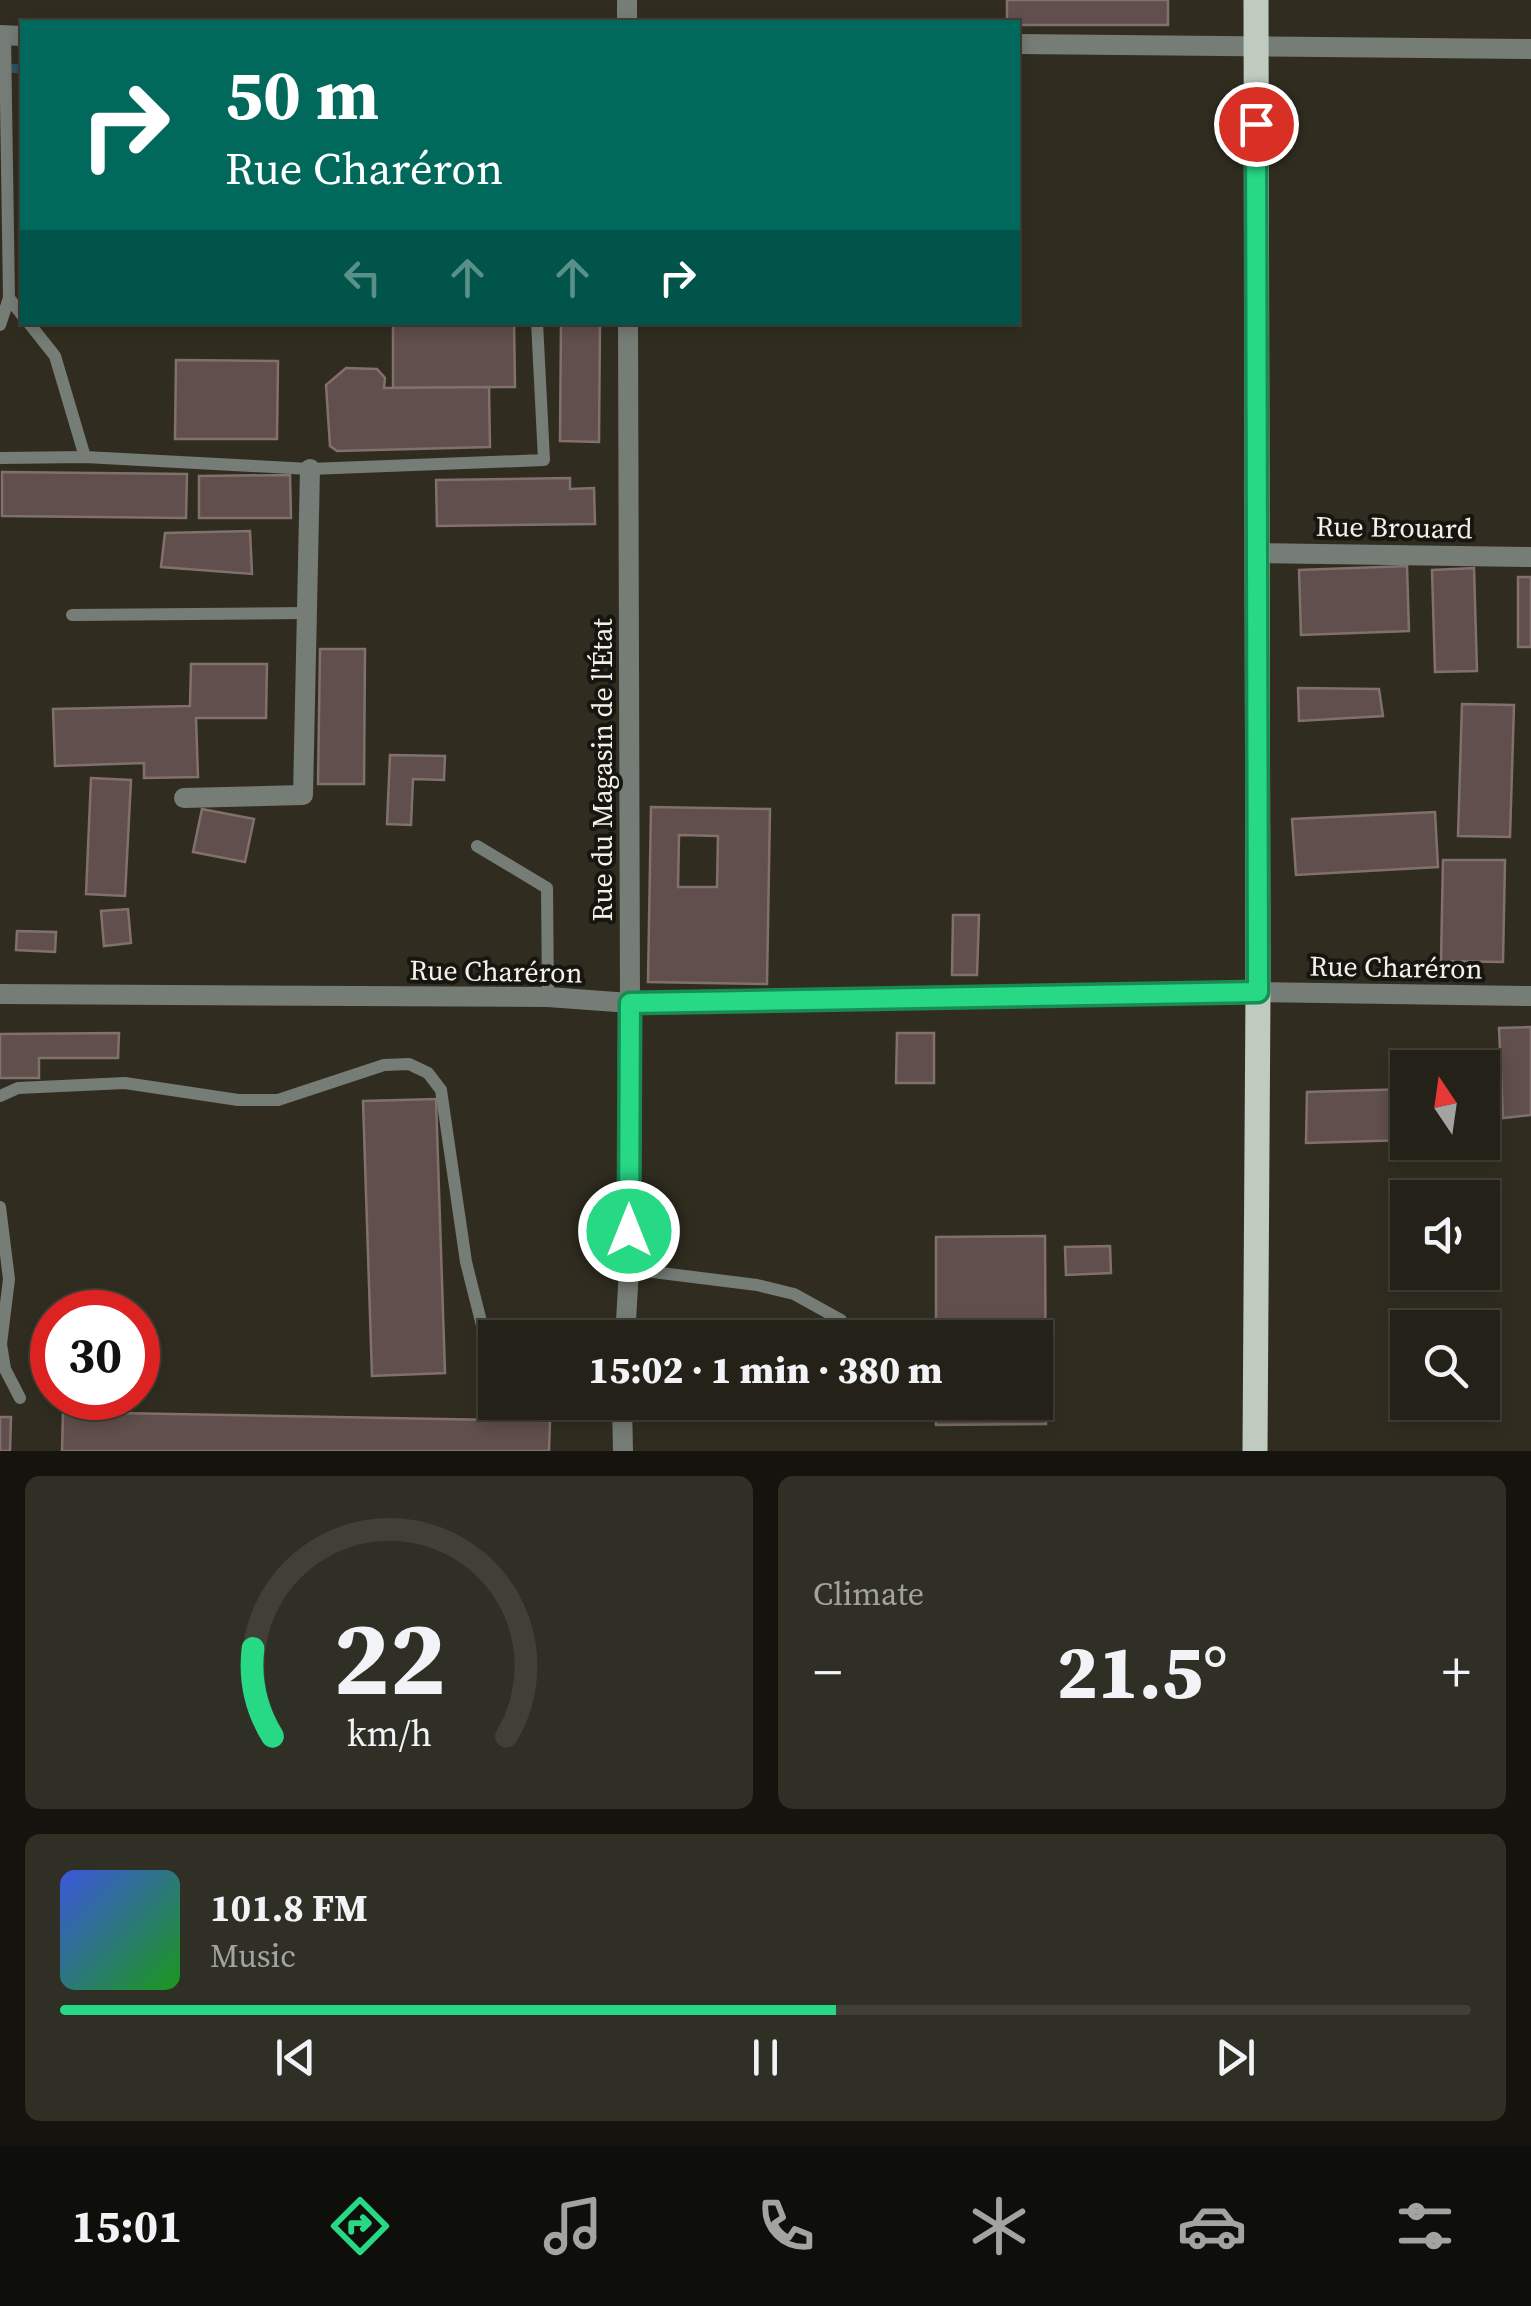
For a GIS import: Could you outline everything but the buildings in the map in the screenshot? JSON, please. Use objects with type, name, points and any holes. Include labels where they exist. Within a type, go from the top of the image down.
[{"type":"main road","points":[[1255,1451],[1256,0]]},
{"type":"street","points":[[1020,44],[1531,49]]},
{"type":"street","name":"Rue du Magasin de l'État","points":[[626,1320],[630,1003],[628,325]]},
{"type":"street","points":[[184,798],[303,795],[310,469]]},
{"type":"street","name":"Rue Brouard","points":[[1256,552],[1531,557]]},
{"type":"street","name":"Rue Charéron","points":[[0,994],[548,997],[630,1003],[1258,992],[1531,996]]},
{"type":"street","points":[[622,1420],[623,1451]]},
{"type":"lane","points":[[0,325],[8,298],[4,73],[8,40]]},
{"type":"lane","points":[[8,298],[20,313]]},
{"type":"lane","points":[[30,325],[55,356],[85,457]]},
{"type":"lane","points":[[0,458],[85,457],[310,469],[544,460],[537,325]]},
{"type":"lane","points":[[72,615],[307,613]]},
{"type":"lane","points":[[478,846],[547,888],[548,997]]},
{"type":"lane","points":[[0,1096],[18,1088],[125,1084],[238,1100],[278,1100],[384,1065],[409,1064],[428,1073],[440,1090],[466,1262],[481,1320]]},
{"type":"lane","points":[[0,1206],[9,1279],[1,1344],[5,1369],[20,1398]]},
{"type":"lane","points":[[629,1269],[757,1285],[794,1294],[841,1320]]},
{"type":"waterway","points":[[0,68],[20,69]]},
{"type":"route","points":[[629,1231],[630,1003],[1258,992],[1256,124]]}]
